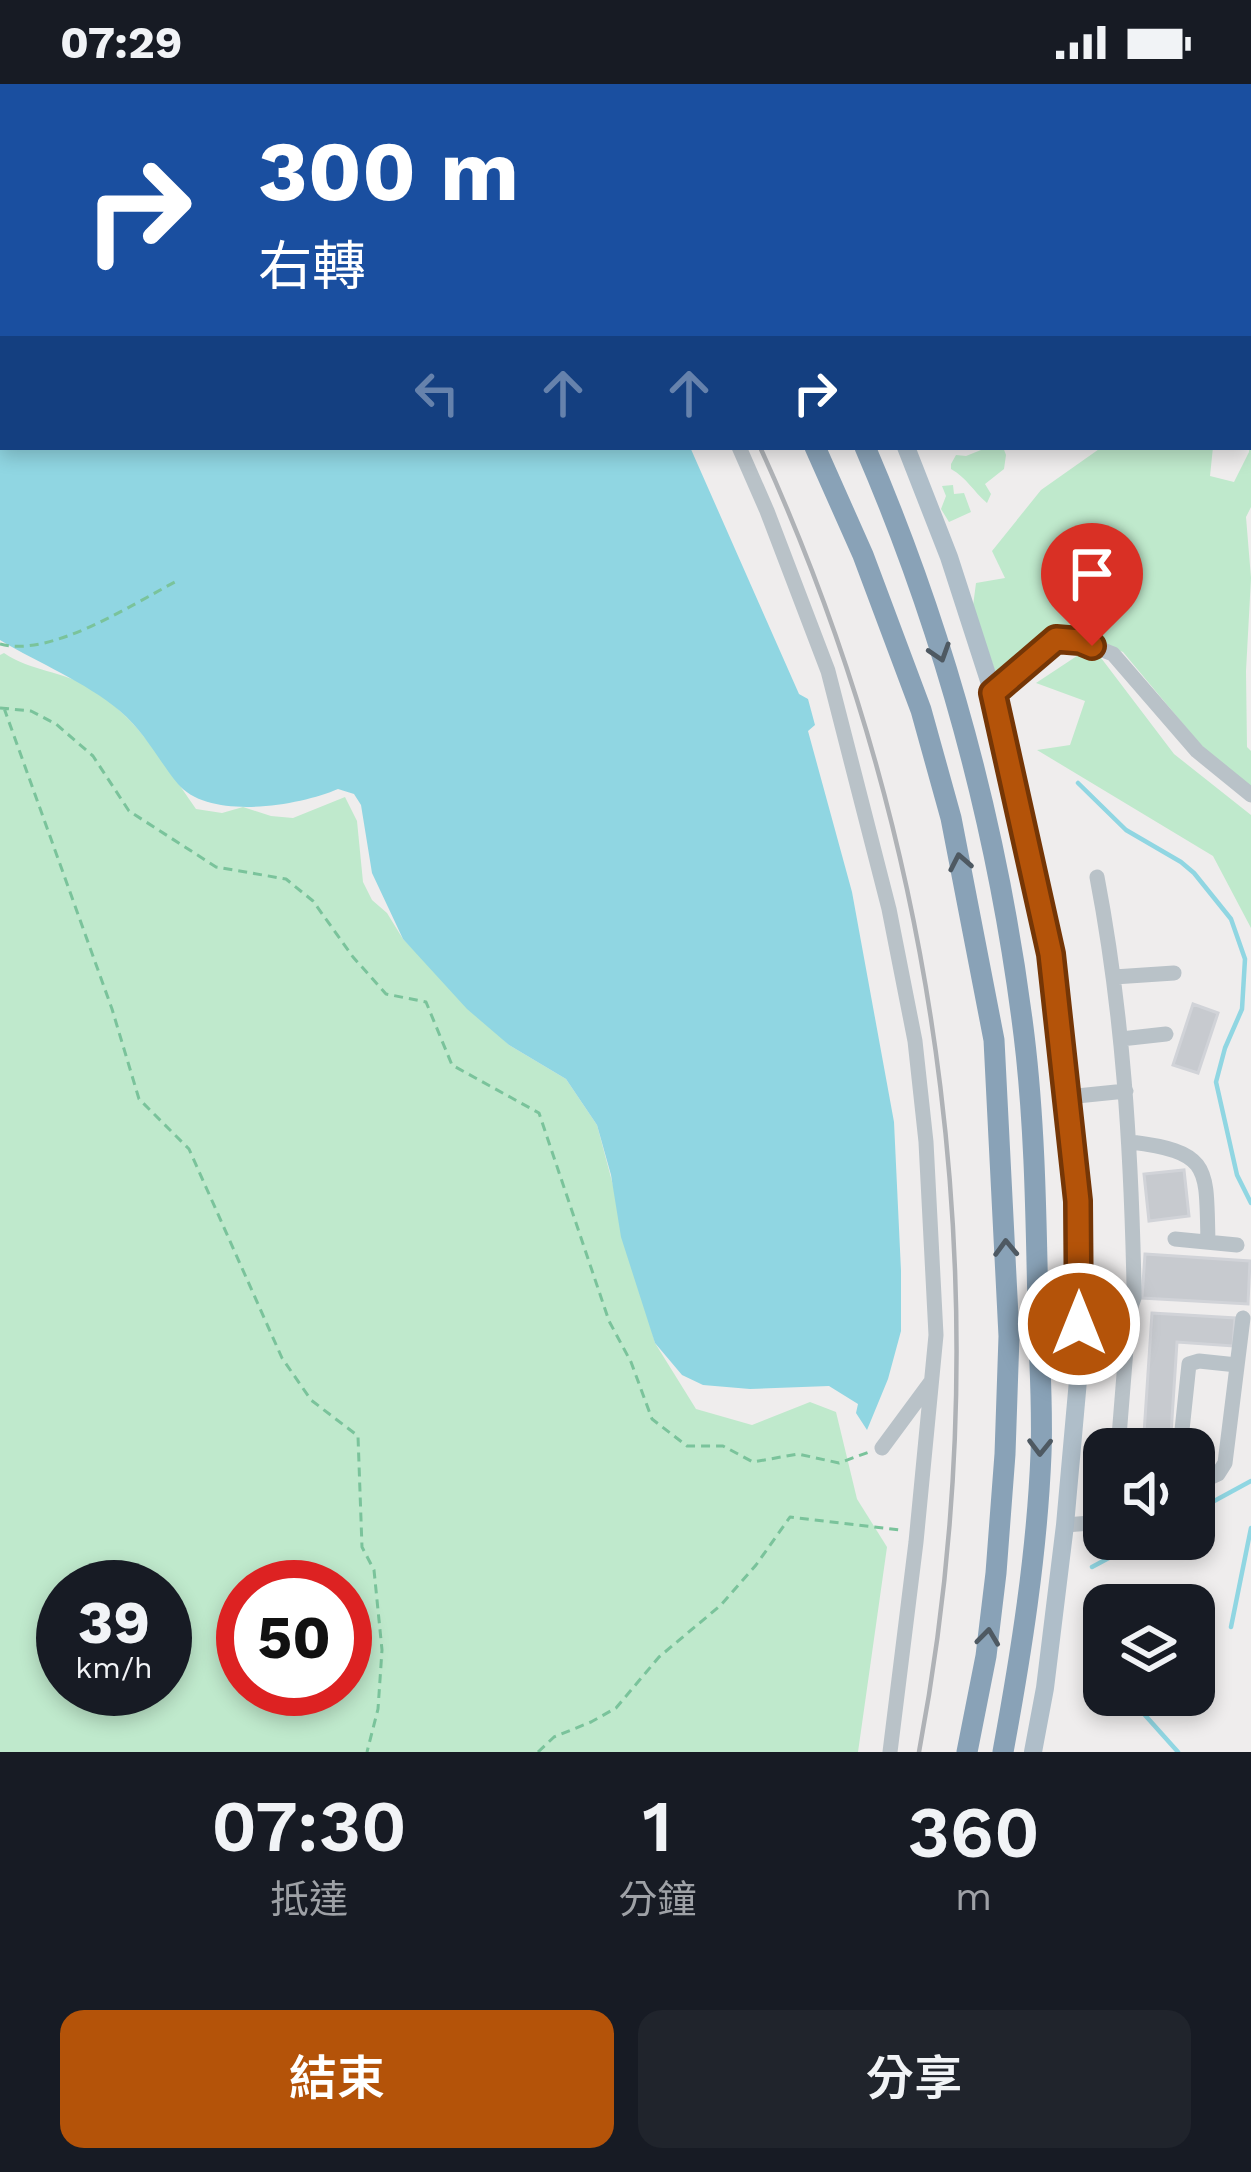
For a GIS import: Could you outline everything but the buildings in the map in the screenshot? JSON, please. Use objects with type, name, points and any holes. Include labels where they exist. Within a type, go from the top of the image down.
[{"type":"highway","points":[[816,450],[863,555],[921,710],[951,818],[994,1040],[1009,1336],[1006,1430],[986,1656],[967,1752]]},
{"type":"highway","points":[[866,450],[904,542],[969,746],[1006,921],[1024,1037],[1036,1212],[1041,1453],[1026,1608],[1004,1752]]},
{"type":"main road","points":[[907,450],[949,557],[993,693],[1051,954],[1078,1201],[1080,1358],[1065,1525],[1033,1752]]},
{"type":"lane","points":[[740,450],[828,671],[894,931],[915,1041],[926,1142],[936,1335],[890,1752]]},
{"type":"lane","points":[[993,693],[1056,639],[1080,641],[1113,654],[1197,751],[1251,795]]},
{"type":"lane","points":[[1096,877],[1114,977],[1131,1142],[1134,1298],[1120,1428]]},
{"type":"lane","points":[[1114,977],[1174,973]]},
{"type":"lane","points":[[1121,1039],[1166,1034]]},
{"type":"lane","points":[[1067,1096],[1126,1091]]},
{"type":"lane","points":[[1131,1142],[1178,1150],[1204,1173],[1208,1242]]},
{"type":"lane","points":[[1174,1239],[1237,1244]]},
{"type":"lane","points":[[1079,1289],[1101,1290]]},
{"type":"lane","points":[[1215,1475],[1226,1463],[1243,1318]]},
{"type":"lane","points":[[1182,1428],[1189,1364],[1237,1365]]},
{"type":"lane","points":[[882,1448],[931,1382]]},
{"type":"lane","points":[[1065,1525],[1083,1524]]},
{"type":"path","points":[[0,644],[13,647],[59,639],[175,582]]},
{"type":"path","points":[[367,1752],[378,1709],[382,1650],[374,1570],[362,1546],[358,1436],[311,1400],[282,1358],[189,1149],[139,1099],[112,1009],[2,708],[31,711],[56,724],[93,756],[129,811],[216,867],[286,879],[314,901],[386,994],[426,1002],[452,1065],[539,1113],[609,1321],[631,1362],[652,1419],[687,1446],[723,1446],[754,1462],[798,1454],[838,1462],[882,1448]]},
{"type":"path","points":[[538,1752],[554,1738],[616,1708],[659,1657],[721,1605],[790,1517],[917,1531]]},
{"type":"green space","points":[[1004,450],[1004,469],[985,484],[991,494],[987,503],[951,469],[956,455]]},
{"type":"green space","points":[[1098,450],[1213,450],[1210,476],[1234,482],[1249,452],[1251,507],[1246,517],[1251,578],[1246,671],[1251,791],[1224,773],[1123,652],[1056,632],[1030,646],[1024,658],[997,677],[973,606],[976,583],[1005,578],[992,551],[1041,490]]},
{"type":"green space","points":[[953,485],[954,494],[964,493],[971,512],[949,522],[941,509],[946,496],[942,486]]},
{"type":"green space","points":[[1092,646],[1174,754],[1251,815],[1251,928],[1213,856],[1037,750],[1070,745],[1085,701],[1036,683]]},
{"type":"green space","points":[[4,653],[80,682],[108,700],[150,743],[196,809],[222,813],[243,807],[293,818],[345,797],[357,821],[363,882],[372,900],[387,913],[403,939],[509,1045],[566,1079],[597,1125],[655,1343],[696,1409],[752,1425],[810,1402],[836,1412],[857,1499],[887,1547],[858,1752],[0,1752],[0,655]]},
{"type":"water","points":[[0,450],[691,450],[799,694],[808,699],[815,725],[808,731],[852,892],[894,1122],[901,1331],[867,1430],[856,1413],[858,1404],[829,1386],[750,1389],[703,1385],[682,1375],[655,1343],[621,1237],[597,1125],[566,1079],[509,1045],[467,1009],[403,939],[372,873],[361,805],[354,794],[338,789],[301,801],[255,807],[211,803],[192,796],[120,711],[0,640]]},
{"type":"waterway","points":[[1078,783],[1126,830],[1194,873],[1231,919],[1245,959],[1242,1009],[1216,1082],[1237,1175],[1251,1203]]},
{"type":"waterway","points":[[1215,1501],[1251,1481]]},
{"type":"waterway","points":[[1231,1627],[1251,1528]]},
{"type":"waterway","points":[[1092,1567],[1105,1560]]},
{"type":"waterway","points":[[1146,1716],[1178,1752]]},
{"type":"railway","points":[[761,450],[824,602],[875,761],[914,923],[940,1087],[954,1253],[955,1419],[944,1586],[919,1752]]},
{"type":"route","points":[[1079,1324],[1078,1201],[1051,954],[993,693],[1056,639],[1092,646]]}]
